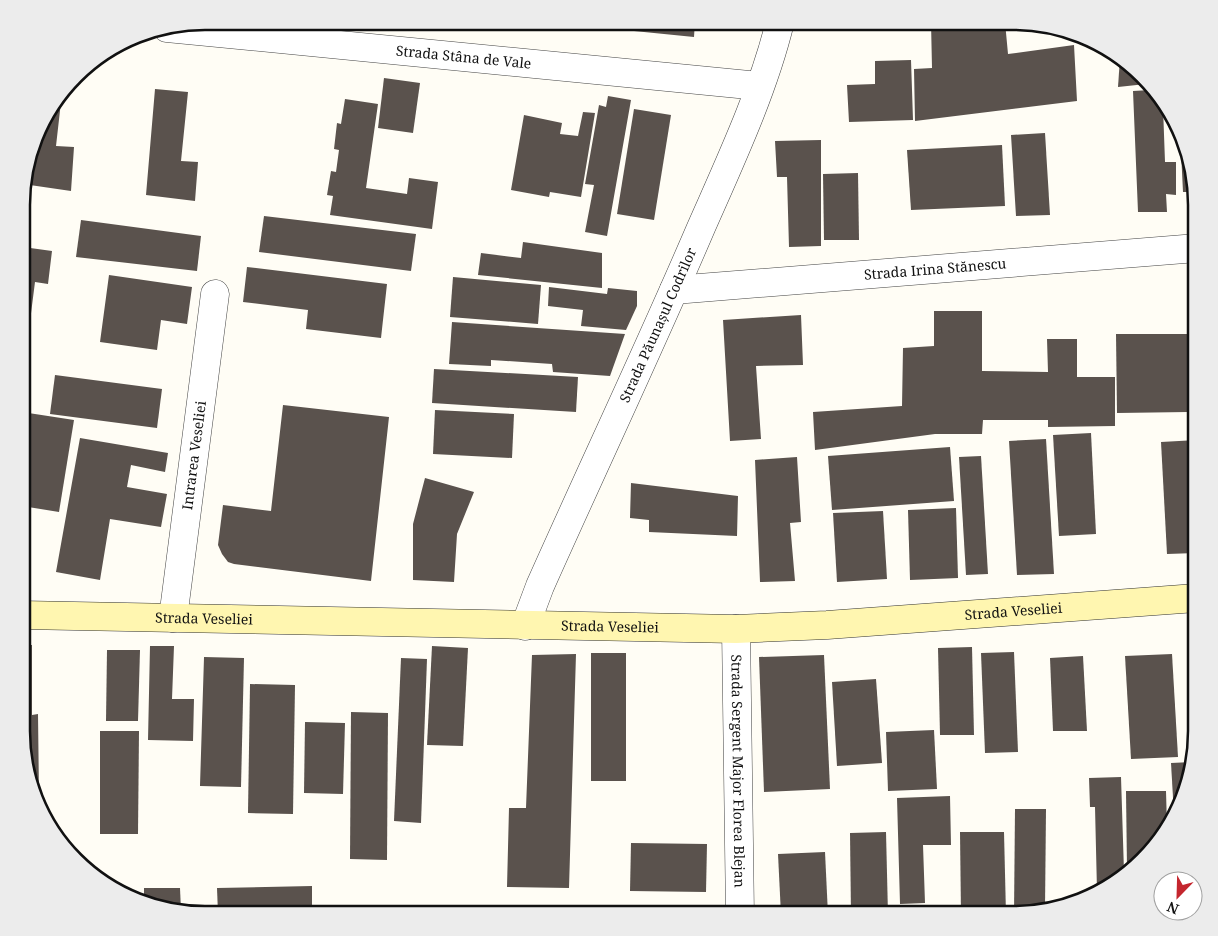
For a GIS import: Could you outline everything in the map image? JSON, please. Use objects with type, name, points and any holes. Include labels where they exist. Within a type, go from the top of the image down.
[{"type":"street","name":"Strada Stâna de Vale","points":[[190,30],[759,86]]},
{"type":"street","name":"Strada Păunașul Codrilor","points":[[525,626],[540,586],[730,162],[759,86],[777,30]]},
{"type":"street","name":"Strada Irina Stănescu","points":[[674,290],[1188,249]]},
{"type":"street","name":"Intrarea Veseliei","points":[[173,618],[215,294]]},
{"type":"street","name":"Strada Veseliei","points":[[30,615],[736,629],[827,625],[1188,599]]},
{"type":"street","name":"Strada Sergent Major Florea Blejan","points":[[736,629],[740,906]]},
{"type":"building","points":[[634,30],[694,30],[694,37]]},
{"type":"building","points":[[931,30],[1006,30],[1008,54],[1074,45],[1077,101],[915,121],[914,69],[932,68]]},
{"type":"building","points":[[911,60],[913,120],[849,122],[847,85],[875,84],[875,61]]},
{"type":"building","points":[[1119,66],[1140,85],[1118,87]]},
{"type":"building","points":[[384,78],[420,83],[413,133],[378,128]]},
{"type":"building","points":[[155,89],[188,92],[181,161],[198,162],[195,201],[146,195]]},
{"type":"building","points":[[1145,90],[1163,116],[1165,162],[1176,162],[1176,195],[1166,194],[1167,212],[1138,212],[1133,91]]},
{"type":"building","points":[[608,96],[631,100],[607,236],[585,232],[594,185],[585,184],[599,105],[606,107]]},
{"type":"building","points":[[345,99],[378,104],[366,188],[407,194],[409,178],[438,182],[432,229],[330,215],[333,196],[327,195],[331,171],[336,172],[339,150],[334,149],[337,123],[341,124]]},
{"type":"building","points":[[60,107],[56,146],[74,147],[71,191],[31,185],[43,138]]},
{"type":"building","points":[[634,109],[671,115],[654,220],[617,214]]},
{"type":"building","points":[[583,112],[595,113],[581,197],[550,192],[549,197],[511,190],[524,115],[562,123],[560,134],[578,136]]},
{"type":"building","points":[[1045,133],[1050,215],[1016,216],[1011,135]]},
{"type":"building","points":[[821,140],[821,246],[789,247],[787,177],[777,177],[775,141]]},
{"type":"building","points":[[1002,145],[1005,206],[911,210],[907,150]]},
{"type":"building","points":[[1181,157],[1187,182],[1188,202],[1187,192],[1183,192]]},
{"type":"building","points":[[858,173],[859,240],[824,240],[823,174]]},
{"type":"building","points":[[264,216],[416,234],[411,271],[259,252]]},
{"type":"building","points":[[81,220],[201,236],[197,271],[76,257]]},
{"type":"building","points":[[523,242],[602,253],[602,288],[478,275],[481,253],[521,258]]},
{"type":"building","points":[[30,248],[52,251],[48,284],[35,282],[30,321]]},
{"type":"building","points":[[247,267],[387,284],[381,338],[306,329],[308,310],[243,302]]},
{"type":"building","points":[[109,275],[192,287],[187,324],[161,320],[157,350],[100,342]]},
{"type":"building","points":[[453,277],[541,285],[538,324],[450,317]]},
{"type":"building","points":[[549,287],[607,294],[608,288],[637,291],[637,306],[626,330],[581,326],[583,310],[548,306]]},
{"type":"building","points":[[934,311],[982,311],[982,371],[1048,372],[1047,339],[1077,339],[1077,377],[1115,377],[1115,426],[1048,427],[1048,420],[983,420],[982,434],[935,434],[815,450],[813,412],[902,406],[903,348],[934,346]]},
{"type":"building","points":[[801,315],[803,365],[756,366],[761,439],[730,441],[723,320]]},
{"type":"building","points":[[452,322],[625,334],[610,376],[553,372],[552,364],[491,360],[491,366],[449,364]]},
{"type":"building","points":[[1116,334],[1187,334],[1188,412],[1117,413]]},
{"type":"building","points":[[434,369],[578,377],[576,412],[432,403]]},
{"type":"building","points":[[55,375],[162,389],[157,428],[50,414]]},
{"type":"building","points":[[283,405],[389,417],[371,581],[234,564],[228,562],[222,554],[218,545],[223,505],[271,511]]},
{"type":"building","points":[[435,410],[514,414],[512,458],[433,454]]},
{"type":"building","points":[[30,413],[74,420],[59,512],[30,507]]},
{"type":"building","points":[[1091,433],[1096,534],[1059,536],[1053,435]]},
{"type":"building","points":[[80,438],[168,453],[165,472],[131,465],[127,487],[167,494],[161,527],[110,519],[100,580],[56,572]]},
{"type":"building","points":[[1046,439],[1054,574],[1017,575],[1009,441]]},
{"type":"building","points":[[1188,440],[1188,553],[1167,554],[1161,442]]},
{"type":"building","points":[[950,447],[954,501],[832,510],[828,456]]},
{"type":"building","points":[[981,456],[988,574],[966,575],[959,457]]},
{"type":"building","points":[[797,457],[801,522],[790,523],[795,581],[760,582],[755,460]]},
{"type":"building","points":[[425,478],[474,492],[457,534],[454,582],[413,580],[413,524]]},
{"type":"building","points":[[631,483],[738,496],[737,536],[649,532],[649,520],[630,518]]},
{"type":"building","points":[[956,508],[958,578],[910,580],[908,510]]},
{"type":"building","points":[[883,511],[887,579],[837,582],[833,513]]},
{"type":"building","points":[[30,645],[32,645],[32,715],[38,714],[39,787],[33,765],[30,742]]},
{"type":"building","points":[[150,646],[174,646],[172,699],[194,699],[193,741],[148,740]]},
{"type":"building","points":[[432,646],[468,648],[463,746],[427,745]]},
{"type":"building","points":[[972,647],[974,735],[940,735],[938,648]]},
{"type":"building","points":[[107,650],[140,650],[138,721],[106,721]]},
{"type":"building","points":[[1014,652],[1018,752],[985,753],[981,653]]},
{"type":"building","points":[[591,653],[626,653],[626,781],[591,781]]},
{"type":"building","points":[[576,654],[569,888],[507,887],[509,808],[526,808],[532,655]]},
{"type":"building","points":[[1172,654],[1178,757],[1131,759],[1125,656]]},
{"type":"building","points":[[824,655],[830,789],[764,792],[759,657]]},
{"type":"building","points":[[1083,656],[1087,731],[1053,731],[1050,658]]},
{"type":"building","points":[[204,657],[244,658],[241,787],[200,786]]},
{"type":"building","points":[[401,658],[427,659],[421,823],[394,821]]},
{"type":"building","points":[[876,679],[882,763],[837,766],[832,682]]},
{"type":"building","points":[[250,684],[295,685],[293,814],[248,813]]},
{"type":"building","points":[[351,712],[388,713],[387,860],[350,859]]},
{"type":"building","points":[[305,722],[345,723],[343,794],[304,793]]},
{"type":"building","points":[[934,730],[937,789],[888,791],[886,732]]},
{"type":"building","points":[[100,731],[139,731],[138,834],[100,834]]},
{"type":"building","points":[[1185,762],[1173,802],[1171,763]]},
{"type":"building","points":[[1121,777],[1124,866],[1097,885],[1095,807],[1090,807],[1089,778]]},
{"type":"building","points":[[1126,791],[1166,791],[1167,815],[1165,818],[1145,846],[1127,864]]},
{"type":"building","points":[[950,796],[951,845],[923,845],[925,903],[900,904],[897,798]]},
{"type":"building","points":[[1015,809],[1046,809],[1045,903],[1014,906]]},
{"type":"building","points":[[886,832],[888,906],[851,906],[850,833]]},
{"type":"building","points":[[960,832],[1004,832],[1006,906],[961,906]]},
{"type":"building","points":[[631,843],[707,844],[706,892],[630,891]]},
{"type":"building","points":[[825,852],[828,906],[781,906],[778,854]]},
{"type":"building","points":[[312,886],[312,906],[218,906],[217,888]]},
{"type":"building","points":[[144,888],[180,888],[181,905],[171,903],[144,895]]}]
